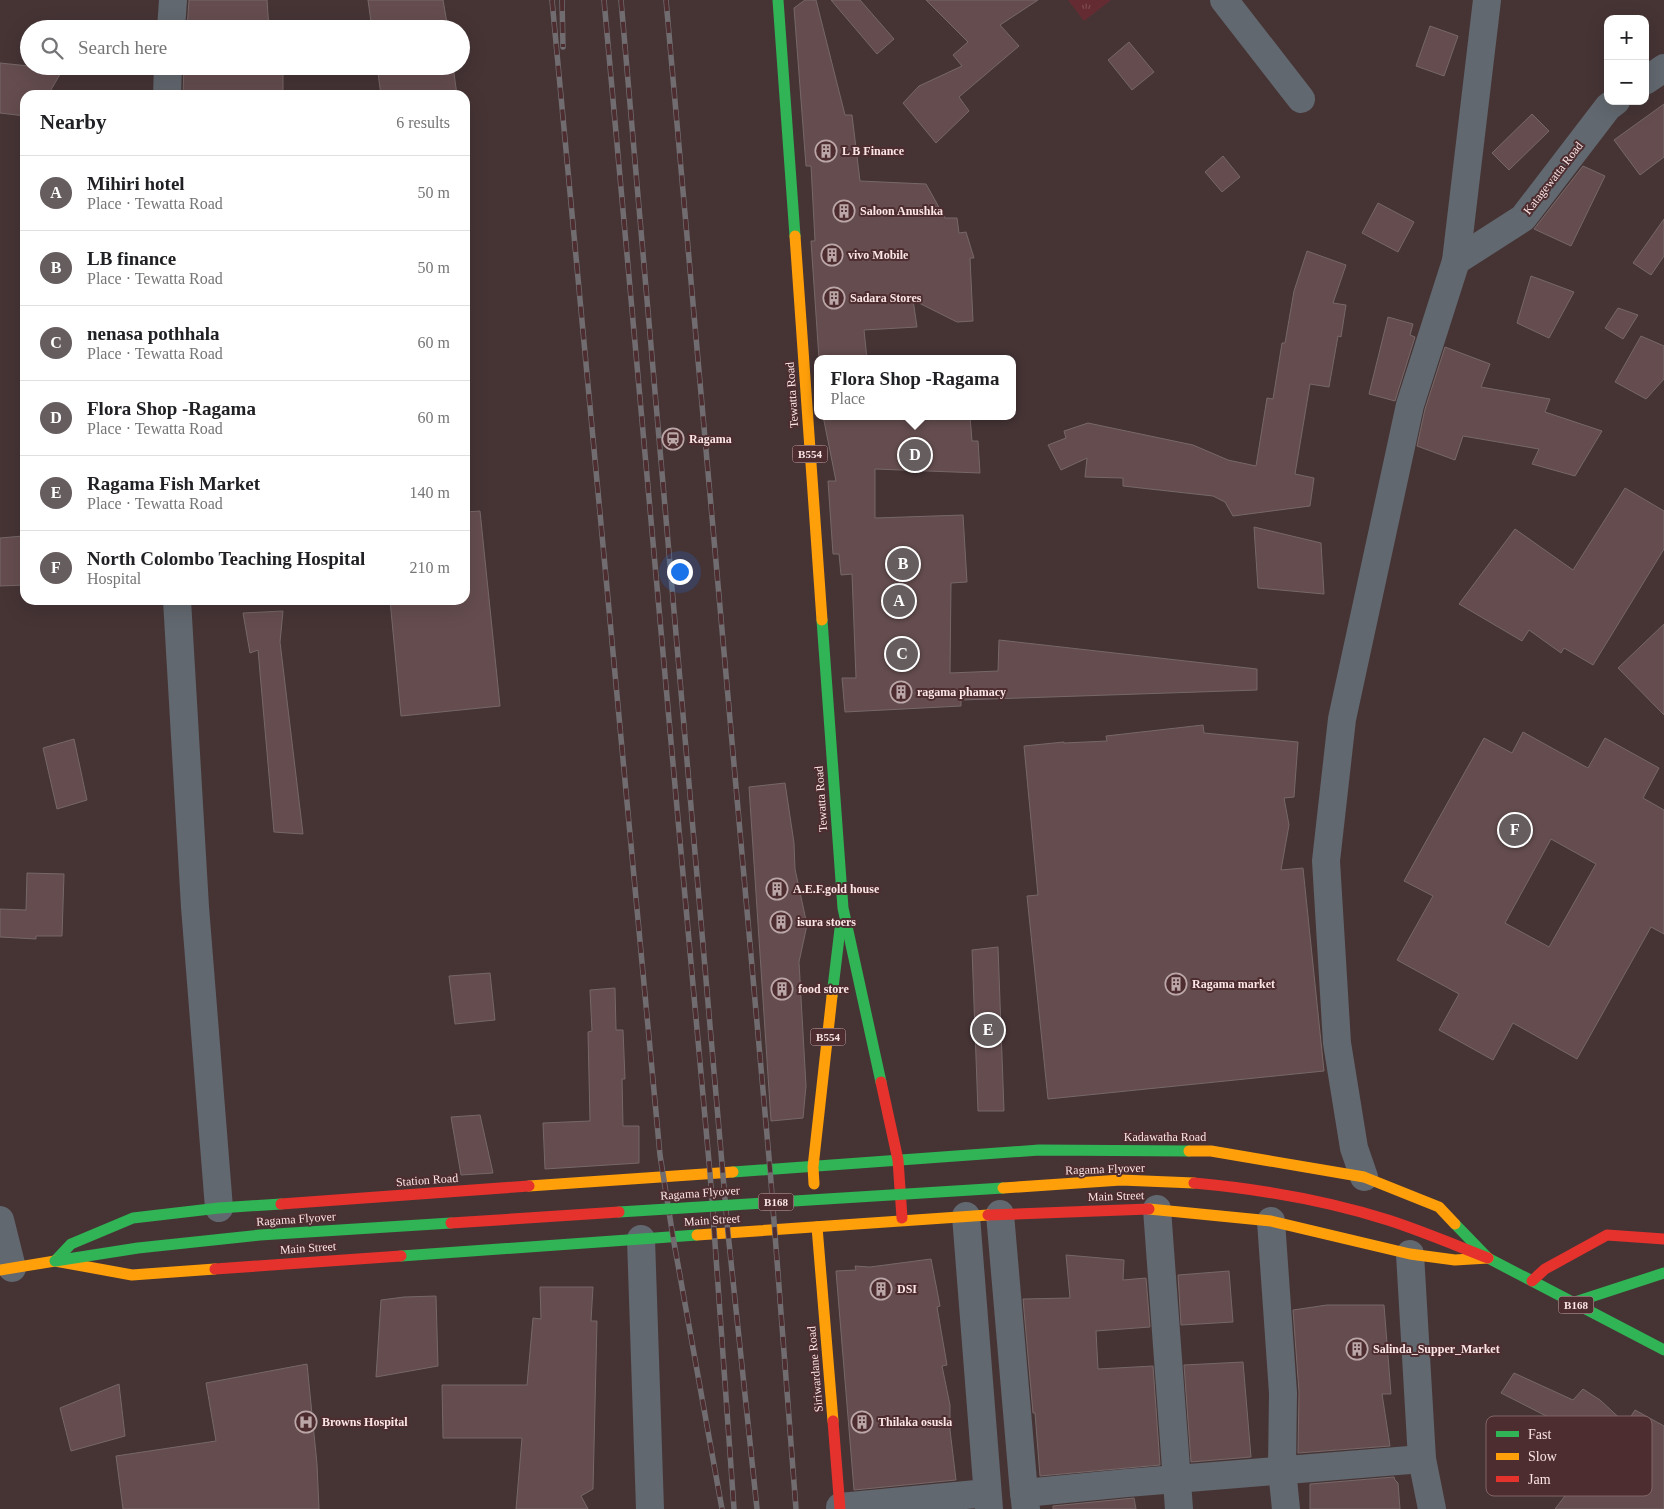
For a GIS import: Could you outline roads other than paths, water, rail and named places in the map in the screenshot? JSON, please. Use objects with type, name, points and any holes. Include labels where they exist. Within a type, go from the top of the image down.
[{"type":"main road","name":"Tewatta Road","points":[[778,0],[843,908],[898,1160],[902,1220]]},
{"type":"main road","name":"Tewatta Road","points":[[813,1167],[843,908]]},
{"type":"main road","name":"Kadawatha Road","points":[[813,1167],[1039,1150],[1210,1151],[1364,1177],[1439,1207],[1488,1258]]},
{"type":"main road","name":"Station Road","points":[[54,1261],[71,1244],[133,1218],[219,1208],[813,1167]]},
{"type":"main road","name":"Siriwardane Road","points":[[813,1167],[840,1508]]},
{"type":"main road","name":"Ragama Flyover","points":[[54,1261],[138,1248],[260,1235],[1121,1180],[1192,1182],[1320,1202],[1396,1222],[1488,1258]]},
{"type":"main road","name":"Main Street","points":[[54,1261],[132,1275],[641,1239],[817,1218],[902,1220],[1000,1214],[1157,1209],[1271,1221],[1410,1254],[1455,1260],[1488,1258]]},
{"type":"main road","points":[[1532,1281],[1545,1269],[1607,1235],[1664,1239]]},
{"type":"main road","name":"B168","points":[[1488,1258],[1664,1350]]},
{"type":"main road","name":"B168","points":[[6,1269],[54,1261]]},
{"type":"main road","points":[[1572,1303],[1664,1273]]},
{"type":"street","points":[[172,20],[173,0]]},
{"type":"street","points":[[1224,0],[1301,99]]},
{"type":"street","points":[[1364,1177],[1354,1148],[1337,1043],[1326,861],[1342,719],[1410,405],[1456,260],[1487,0]]},
{"type":"street","points":[[1649,78],[1664,68]]},
{"type":"street","points":[[167,90],[168,75]]},
{"type":"street","name":"Katagewatta Road","points":[[1456,260],[1523,218],[1611,105]]},
{"type":"street","points":[[177,605],[195,907],[219,1208]]},
{"type":"street","points":[[1157,1209],[1179,1509]]},
{"type":"street","points":[[1000,1214],[1025,1501],[1177,1478],[1422,1459]]},
{"type":"street","points":[[840,1508],[988,1501],[966,1216]]},
{"type":"street","points":[[0,1220],[6,1269]]},
{"type":"street","points":[[1271,1221],[1283,1393],[1282,1470],[1286,1509]]},
{"type":"street","points":[[641,1239],[650,1509]]},
{"type":"street","points":[[1410,1254],[1422,1459],[1432,1509]]},
{"type":"railway","points":[[552,0],[660,1155],[722,1509]]},
{"type":"railway","points":[[562,0],[563,47]]},
{"type":"railway","points":[[604,0],[710,1173],[734,1509]]},
{"type":"railway","points":[[621,0],[728,1233],[757,1509]]},
{"type":"railway","points":[[666,0],[770,1169],[796,1509]]},
{"type":"place","name":"L B Finance","points":[[826,151]]},
{"type":"place","name":"Saloon Anushka","points":[[844,211]]},
{"type":"place","name":"vivo Mobile","points":[[832,255]]},
{"type":"place","name":"Sadara Stores","points":[[834,298]]},
{"type":"place","name":"Ragama","points":[[673,439]]},
{"type":"place","name":"Flora Shop -Ragama","points":[[915,455]]},
{"type":"place","name":"LB finance","points":[[903,564]]},
{"type":"place","name":"Mihiri hotel","points":[[899,601]]},
{"type":"place","name":"nenasa pothhala","points":[[902,654]]},
{"type":"place","name":"ragama phamacy","points":[[901,692]]},
{"type":"place","name":"North Colombo Teaching Hospital","points":[[1515,830]]},
{"type":"place","name":"A.E.F.gold house","points":[[777,889]]},
{"type":"place","name":"isura stoers","points":[[781,922]]},
{"type":"place","name":"Ragama market","points":[[1176,984]]},
{"type":"place","name":"food store","points":[[782,989]]},
{"type":"place","name":"Ragama Fish Market","points":[[988,1030]]},
{"type":"place","name":"DSI","points":[[881,1289]]},
{"type":"place","name":"Salinda_Supper_Market","points":[[1357,1349]]},
{"type":"place","name":"Browns Hospital","points":[[306,1422]]},
{"type":"place","name":"Thilaka osusla","points":[[862,1422]]}]
